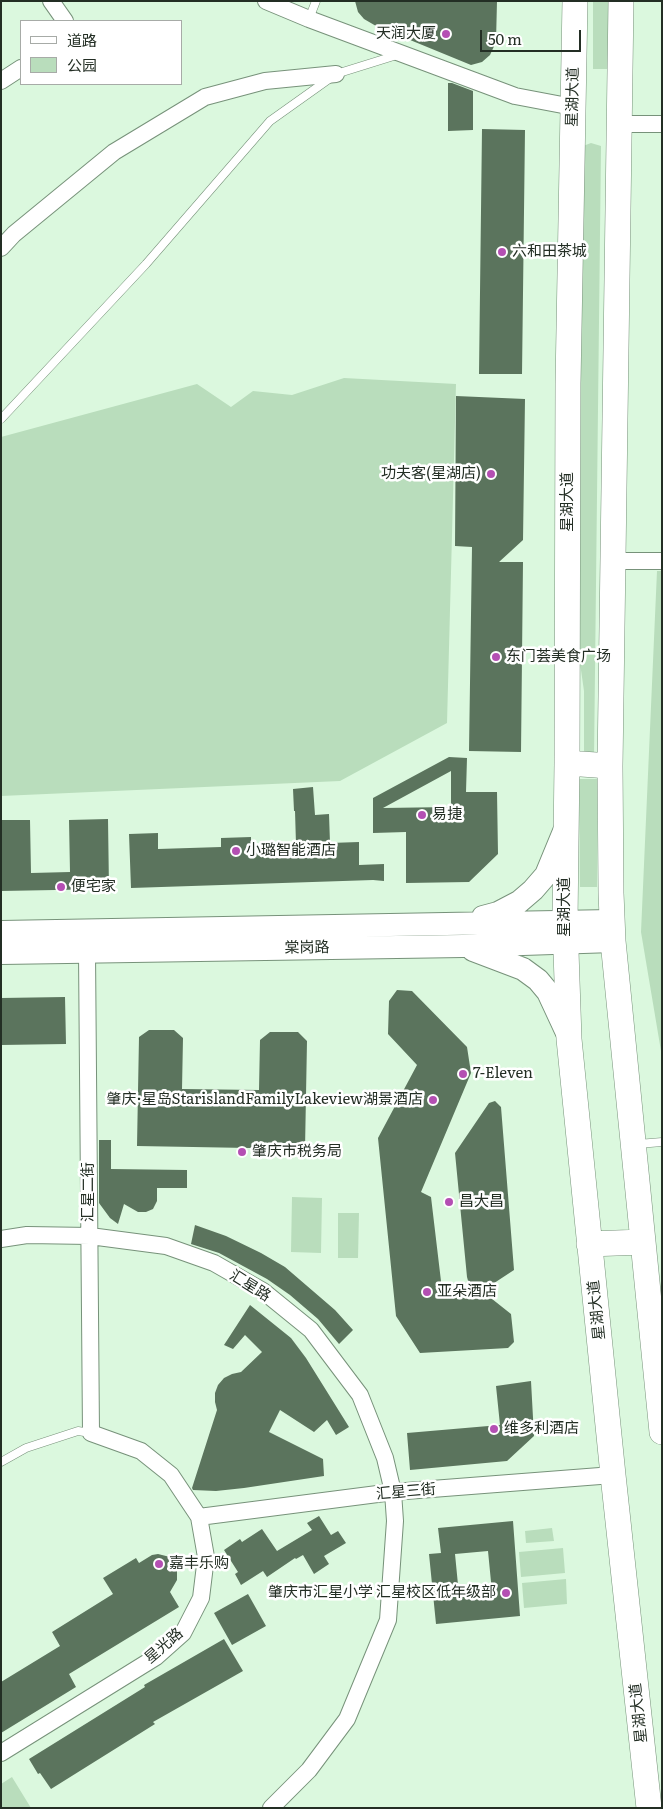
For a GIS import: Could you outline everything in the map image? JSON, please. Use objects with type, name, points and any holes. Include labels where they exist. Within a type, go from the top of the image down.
[{"type":"main road","name":"星湖大道","points":[[575,1],[568,383],[565,932],[569,1039],[649,1808]]},
{"type":"main road","points":[[621,1],[610,766],[612,931],[662,1432]]},
{"type":"main road","points":[[567,763],[610,766]]},
{"type":"main road","points":[[462,924],[498,913],[519,902],[534,890],[546,874],[566,828]]},
{"type":"main road","name":"棠岗路","points":[[1,953],[87,952],[222,939],[462,924],[565,932],[612,931]]},
{"type":"main road","name":"棠岗路","points":[[1,932],[463,946],[565,932]]},
{"type":"main road","points":[[463,946],[523,968],[538,980],[548,992],[569,1039]]},
{"type":"main road","points":[[590,1244],[643,1242]]},
{"type":"street","points":[[51,1],[64,20]]},
{"type":"street","points":[[266,1],[515,96],[573,107]]},
{"type":"street","points":[[1,81],[20,69]]},
{"type":"street","points":[[1,248],[14,234],[114,152],[206,97],[265,81],[336,74]]},
{"type":"street","points":[[619,124],[662,124]]},
{"type":"street","points":[[614,561],[662,561]]},
{"type":"street","name":"汇星二街","points":[[87,952],[91,1433]]},
{"type":"street","name":"汇星路","points":[[1,1239],[27,1235],[90,1236],[166,1246],[214,1264],[264,1291],[311,1330],[360,1395],[385,1458],[393,1492],[395,1521],[388,1620],[347,1719],[309,1770],[271,1808]]},
{"type":"street","name":"星光路","points":[[1,1753],[156,1657],[183,1633],[201,1598],[206,1557],[199,1517],[171,1475],[141,1451],[91,1433]]},
{"type":"street","name":"汇星三街","points":[[199,1517],[393,1492],[613,1475]]},
{"type":"lane","points":[[309,19],[316,1]]},
{"type":"lane","points":[[1,419],[146,264],[270,121],[336,74],[401,53]]},
{"type":"lane","points":[[633,1145],[662,1142]]},
{"type":"lane","points":[[1,1462],[34,1445],[78,1431],[91,1433]]},
{"type":"green space","points":[[593,1],[612,1],[612,69],[593,69]]},
{"type":"green space","points":[[591,143],[601,146],[594,759],[584,759],[584,691],[576,635],[583,146]]},
{"type":"green space","points":[[344,378],[456,384],[447,723],[340,781],[1,796],[1,437],[197,384],[231,407],[253,391],[292,395]]},
{"type":"green space","points":[[657,571],[662,571],[662,1057],[641,932]]},
{"type":"green space","points":[[579,779],[597,779],[597,887],[580,887]]},
{"type":"green space","points":[[292,1197],[322,1198],[321,1253],[291,1252]]},
{"type":"green space","points":[[338,1213],[359,1213],[358,1258],[338,1258]]},
{"type":"green space","points":[[552,1528],[554,1541],[526,1543],[525,1531]]},
{"type":"green space","points":[[563,1548],[565,1573],[521,1577],[519,1552]]},
{"type":"green space","points":[[566,1579],[567,1604],[524,1608],[522,1583]]},
{"type":"green space","points":[[12,1777],[31,1808],[1,1808],[1,1784]]},
{"type":"building","name":"天润大厦","points":[[355,1],[497,1],[496,42],[490,55],[482,62],[471,65],[376,26],[364,19],[358,12]]},
{"type":"building","points":[[448,83],[473,91],[473,130],[448,131]]},
{"type":"building","name":"六和田茶城","points":[[482,129],[525,130],[522,374],[479,374]]},
{"type":"building","points":[[456,396],[525,399],[523,540],[499,562],[523,562],[521,752],[469,751],[472,547],[455,546]]},
{"type":"building","points":[[449,757],[467,758],[466,792],[497,792],[498,854],[469,882],[406,883],[406,832],[373,833],[373,798]],"holes":[[[451,771],[451,807],[383,808]]]},
{"type":"building","points":[[313,787],[315,815],[329,814],[330,843],[359,842],[359,865],[384,864],[384,881],[131,888],[129,834],[158,833],[158,849],[221,847],[221,838],[251,837],[251,846],[296,844],[293,789]]},
{"type":"building","points":[[108,819],[109,889],[1,891],[1,820],[30,820],[31,873],[70,872],[69,820]]},
{"type":"building","points":[[397,990],[412,991],[467,1047],[471,1073],[421,1192],[431,1197],[443,1298],[472,1295],[467,1277],[455,1153],[489,1103],[495,1101],[501,1107],[514,1270],[482,1291],[511,1314],[514,1342],[508,1348],[420,1353],[396,1316],[378,1138],[417,1065],[388,1034],[389,1001]]},
{"type":"building","points":[[65,997],[66,1044],[1,1045],[1,998]]},
{"type":"building","points":[[149,1030],[174,1030],[183,1038],[182,1089],[259,1090],[260,1040],[270,1032],[298,1032],[307,1041],[305,1149],[137,1146],[139,1037]]},
{"type":"building","points":[[99,1140],[111,1140],[111,1169],[187,1170],[187,1188],[157,1188],[157,1201],[153,1209],[146,1212],[138,1212],[124,1204],[118,1224],[110,1218],[99,1203]]},
{"type":"building","points":[[195,1225],[226,1236],[285,1267],[335,1310],[353,1330],[339,1344],[318,1319],[290,1295],[267,1279],[219,1253],[191,1244]]},
{"type":"building","points":[[250,1305],[291,1338],[306,1358],[349,1427],[336,1435],[327,1420],[314,1432],[280,1410],[269,1432],[323,1459],[324,1476],[216,1491],[193,1490],[192,1488],[217,1410],[215,1393],[218,1385],[224,1378],[241,1372],[262,1352],[245,1335],[233,1349],[224,1345]]},
{"type":"building","name":"维多利酒店","points":[[531,1381],[534,1436],[507,1461],[410,1470],[407,1433],[500,1425],[496,1386]]},
{"type":"building","points":[[319,1516],[331,1535],[338,1531],[346,1543],[324,1556],[329,1564],[314,1574],[303,1555],[295,1558],[267,1577],[263,1571],[241,1585],[235,1574],[238,1572],[224,1550],[240,1539],[242,1542],[262,1529],[277,1551],[312,1530],[307,1523]]},
{"type":"building","points":[[513,1521],[520,1616],[436,1624],[429,1554],[441,1553],[438,1528]],"holes":[[[488,1551],[492,1592],[459,1595],[455,1554]]]},
{"type":"building","points":[[158,1554],[170,1557],[177,1567],[177,1580],[170,1592],[179,1607],[69,1674],[76,1687],[1,1733],[1,1682],[60,1646],[52,1632],[113,1594],[103,1578],[136,1558],[139,1563],[152,1555]]},
{"type":"building","points":[[248,1594],[266,1626],[232,1645],[214,1613]]},
{"type":"building","points":[[224,1639],[243,1671],[153,1722],[155,1724],[51,1789],[40,1773],[38,1774],[29,1759],[145,1687],[144,1685]]},
{"type":"place","name":"天润大厦","points":[[446,34]]},
{"type":"place","name":"六和田茶城","points":[[502,252]]},
{"type":"place","name":"功夫客(星湖店)","points":[[491,474]]},
{"type":"place","name":"东门荟美食广场","points":[[496,657]]},
{"type":"place","name":"易捷","points":[[422,815]]},
{"type":"place","name":"小璐智能酒店","points":[[236,851]]},
{"type":"place","name":"便宅家","points":[[61,887]]},
{"type":"place","name":"7-Eleven","points":[[463,1074]]},
{"type":"place","name":"肇庆·星岛StarislandFamilyLakeview湖景酒店","points":[[433,1100]]},
{"type":"place","name":"肇庆市税务局","points":[[242,1152]]},
{"type":"place","name":"昌大昌","points":[[449,1202]]},
{"type":"place","name":"亚朵酒店","points":[[427,1292]]},
{"type":"place","name":"维多利酒店","points":[[494,1429]]},
{"type":"place","name":"嘉丰乐购","points":[[159,1564]]},
{"type":"place","name":"肇庆市汇星小学 汇星校区低年级部","points":[[506,1593]]}]
